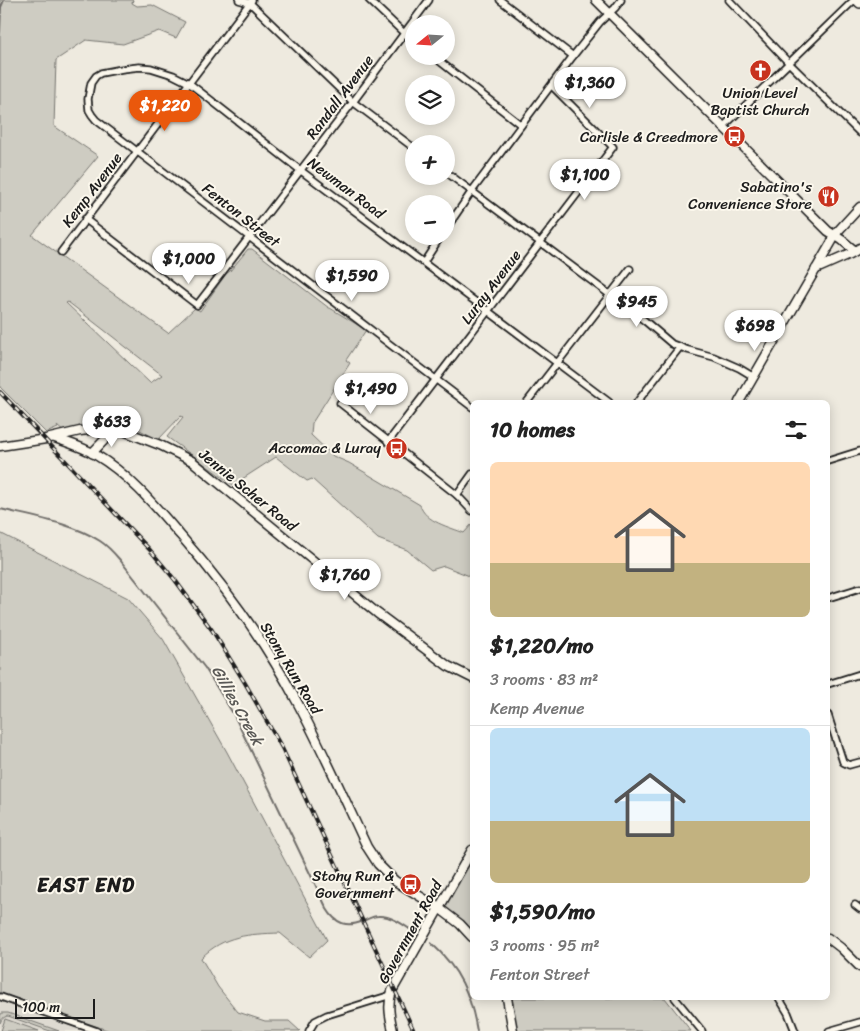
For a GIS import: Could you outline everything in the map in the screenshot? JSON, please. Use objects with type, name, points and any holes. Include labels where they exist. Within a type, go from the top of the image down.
[{"type":"main road","points":[[855,0],[860,3]]},
{"type":"street","points":[[239,0],[251,2],[353,102],[405,141]]},
{"type":"street","points":[[369,0],[404,34]]},
{"type":"street","name":"Randall Avenue","points":[[86,219],[197,304],[429,0]]},
{"type":"street","points":[[500,0],[573,56]]},
{"type":"street","points":[[596,0],[828,231],[858,252]]},
{"type":"street","points":[[455,216],[573,56],[621,0]]},
{"type":"street","points":[[729,0],[860,133]]},
{"type":"street","points":[[723,127],[855,0]]},
{"type":"street","name":"Kemp Avenue","points":[[61,252],[251,2]]},
{"type":"street","points":[[444,65],[521,125]]},
{"type":"street","name":"Newman Road","points":[[98,74],[139,67],[151,68],[189,83],[300,170],[606,400]]},
{"type":"street","name":"Fenton Street","points":[[98,74],[93,79],[89,89],[88,107],[96,120],[470,405]]},
{"type":"street","name":"Luray Avenue","points":[[388,442],[613,147],[552,86]]},
{"type":"street","points":[[455,179],[672,344],[714,357],[754,377]]},
{"type":"street","points":[[740,400],[840,228],[860,207]]},
{"type":"street","points":[[424,262],[435,245]]},
{"type":"street","points":[[816,269],[858,252]]},
{"type":"street","points":[[529,400],[630,269]]},
{"type":"street","points":[[639,400],[680,347]]},
{"type":"street","points":[[340,404],[457,495],[470,509]]},
{"type":"street","name":"Jennie Scher Road","points":[[0,446],[106,428],[116,428],[160,445],[192,461],[377,613],[448,666],[470,677]]},
{"type":"street","points":[[92,453],[116,428]]},
{"type":"street","name":"Stony Run Road","points":[[55,438],[74,444],[92,453],[120,473],[135,486],[195,552],[255,633],[296,699],[367,847],[378,864],[395,881],[439,908],[460,924],[470,935]]},
{"type":"street","points":[[830,460],[860,451]]},
{"type":"street","points":[[457,495],[470,477]]},
{"type":"street","points":[[830,597],[860,589]]},
{"type":"street","points":[[830,683],[860,674]]},
{"type":"street","points":[[830,720],[842,759],[849,765],[860,762]]},
{"type":"street","name":"Government Road","points":[[394,1031],[389,1009],[391,995],[396,982],[470,854]]},
{"type":"street","points":[[830,940],[860,967]]},
{"type":"street","points":[[309,1031],[315,1021],[326,1015],[391,995]]},
{"type":"street","points":[[1,997],[86,1029],[97,1031]]},
{"type":"street","points":[[506,1000],[513,1031]]},
{"type":"street","points":[[678,1000],[702,1031]]},
{"type":"street","points":[[780,1000],[796,1031]]},
{"type":"street","points":[[829,1031],[860,1022]]},
{"type":"shaded area","points":[[0,0],[133,0],[132,3],[137,6],[152,5],[185,22],[176,38],[159,31],[123,44],[86,40],[56,60],[54,126],[98,156],[32,235],[168,333],[195,308],[200,311],[226,274],[248,249],[252,249],[329,308],[366,330],[346,360],[350,363],[312,423],[311,435],[333,456],[349,463],[420,505],[432,520],[464,533],[470,526],[470,576],[444,566],[431,570],[407,550],[378,539],[312,479],[307,481],[276,457],[233,485],[167,437],[183,417],[181,416],[158,440],[123,424],[98,426],[65,433],[57,426],[58,428],[46,433],[0,387]],"holes":[[[68,302],[162,375],[150,383],[66,303]]]},
{"type":"shaded area","points":[[0,533],[128,598],[163,639],[227,752],[327,940],[309,957],[280,933],[247,935],[228,940],[210,950],[201,958],[218,987],[238,1012],[265,1021],[289,1021],[300,1031],[110,1031],[0,993]]},
{"type":"shaded area","points":[[470,854],[470,935],[439,908]]},
{"type":"shaded area","points":[[507,1000],[667,1000],[691,1031],[513,1031]]},
{"type":"shaded area","points":[[0,1002],[80,1030],[80,1031],[0,1031]]},
{"type":"shaded area","points":[[2,1013],[8,1013],[59,1031],[50,1031],[8,1016],[3,1018],[0,1023]]},
{"type":"shaded area","points":[[5,1019],[39,1031],[1,1031]]},
{"type":"waterway","points":[[0,32],[1,7],[4,0]]},
{"type":"waterway","name":"Gillies Creek","points":[[0,509],[52,521],[77,530],[100,541],[111,550],[205,668],[234,715],[330,914],[338,921],[347,924],[357,923],[376,916],[388,917],[414,932]]},
{"type":"waterway","name":"Gillies Creek","points":[[431,943],[449,962],[462,983],[471,1006],[477,1031]]},
{"type":"railway","points":[[0,392],[150,550],[212,630],[282,748],[414,1031]]},
{"type":"place","name":"Union Level Baptist Church","points":[[760,70]]},
{"type":"place","name":"Carlisle & Creedmore","points":[[734,137]]},
{"type":"place","name":"Sabatino's Convenience Store","points":[[828,196]]},
{"type":"place","name":"Accomac & Luray","points":[[397,448]]},
{"type":"place","name":"Stony Run & Government","points":[[410,885]]},
{"type":"district","name":"EAST END","points":[[86,885]]}]
